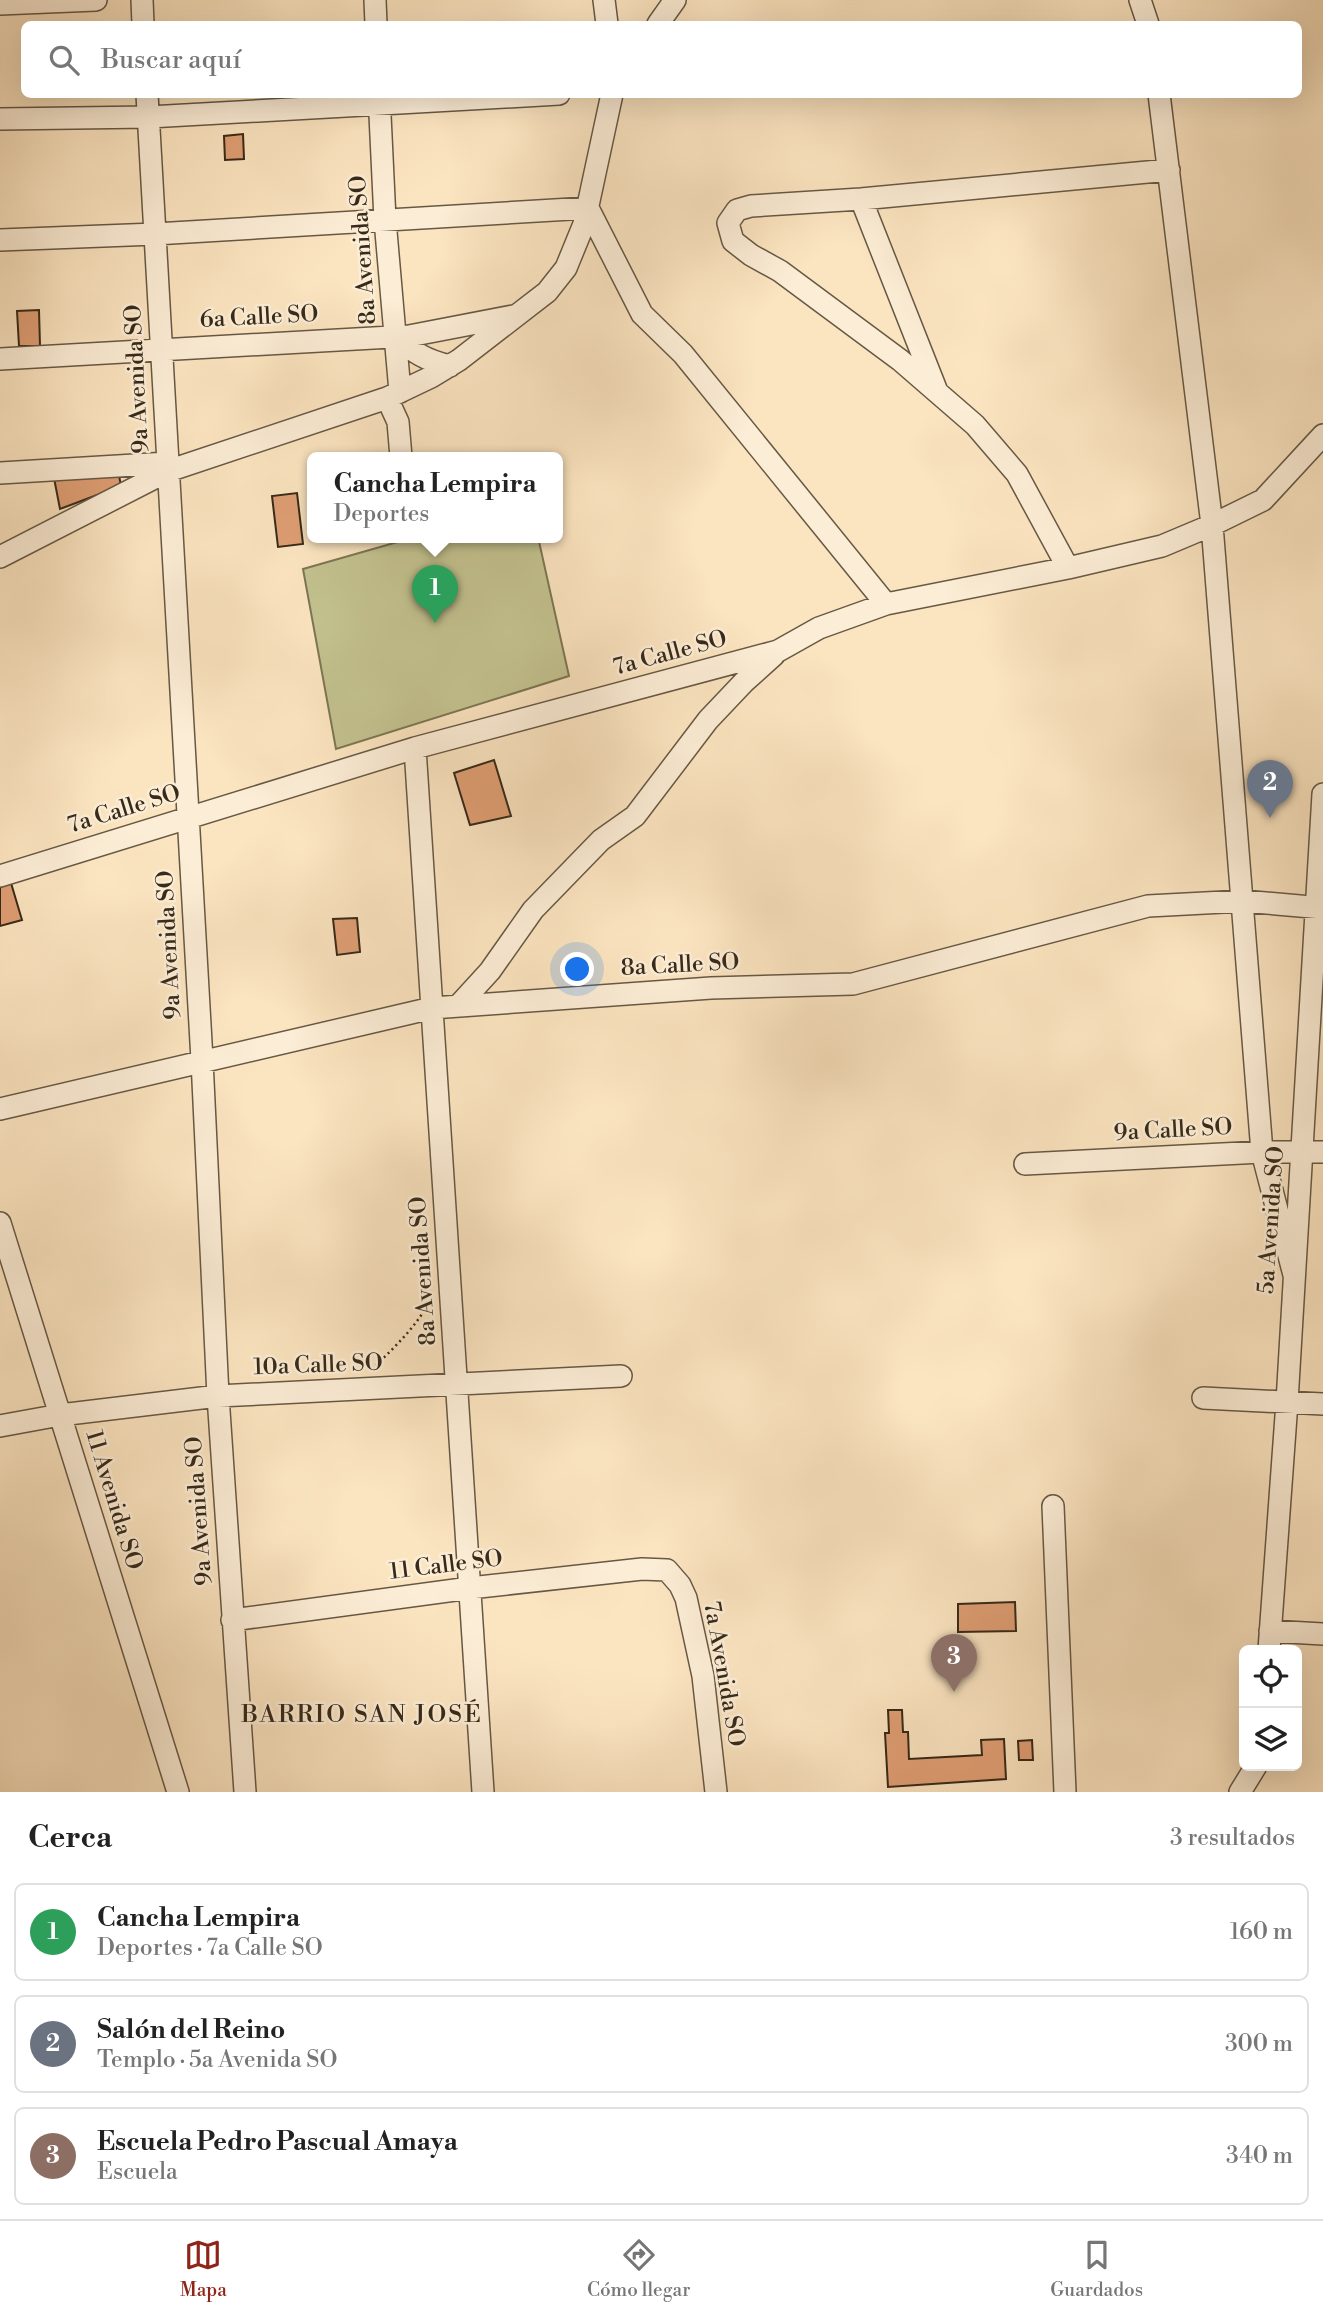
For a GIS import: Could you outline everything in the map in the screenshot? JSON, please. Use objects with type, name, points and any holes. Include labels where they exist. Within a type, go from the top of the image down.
[{"type":"street","points":[[0,4],[96,0]]},
{"type":"street","points":[[142,0],[143,21]]},
{"type":"street","points":[[375,0],[376,21]]},
{"type":"street","points":[[604,0],[607,21]]},
{"type":"street","points":[[660,21],[675,0]]},
{"type":"street","points":[[1140,0],[1147,21]]},
{"type":"street","name":"9a Avenida SO","points":[[147,98],[202,1060],[218,1396],[245,1792]]},
{"type":"street","points":[[0,119],[149,117],[415,98]]},
{"type":"street","points":[[0,557],[168,467],[393,395],[450,366],[519,315],[547,292],[566,268],[575,251],[588,208],[608,98]]},
{"type":"street","points":[[1160,98],[1212,525],[1262,1152],[1294,1275]]},
{"type":"street","name":"8a Avenida SO","points":[[379,99],[385,220],[396,336],[393,395],[401,452]]},
{"type":"street","points":[[1068,568],[1017,474],[975,425],[900,360],[780,271],[751,255],[733,241],[728,223],[737,210],[751,206],[860,199],[1170,170]]},
{"type":"street","points":[[860,199],[939,394]]},
{"type":"street","points":[[0,240],[155,234],[588,208]]},
{"type":"street","points":[[588,208],[642,314],[683,354],[886,604]]},
{"type":"street","name":"6a Calle SO","points":[[0,359],[409,336],[519,315]]},
{"type":"street","points":[[396,336],[416,355],[450,366]]},
{"type":"street","name":"7a Calle SO","points":[[0,876],[415,748],[778,651],[819,628],[886,604],[1068,568],[1162,546],[1263,500],[1323,435]]},
{"type":"street","points":[[0,473],[168,467]]},
{"type":"street","points":[[458,1006],[490,971],[533,910],[601,840],[635,816],[708,720],[778,651]]},
{"type":"street","name":"8a Avenida SO","points":[[415,748],[483,1792]]},
{"type":"street","name":"5a Avenida SO","points":[[1269,1641],[1294,1275],[1312,1152],[1323,794]]},
{"type":"street","name":"8a Calle SO","points":[[0,1109],[432,1008],[711,988],[853,984],[1148,906],[1243,901],[1320,908]]},
{"type":"street","name":"9a Calle SO","points":[[1026,1164],[1312,1152]]},
{"type":"street","name":"11 Avenida SO","points":[[0,1223],[178,1792]]},
{"type":"street","name":"10a Calle SO","points":[[0,1426],[60,1415],[218,1396],[621,1376]]},
{"type":"street","points":[[1203,1398],[1323,1404]]},
{"type":"street","points":[[1053,1506],[1065,1792]]},
{"type":"street","name":"11 Calle SO","points":[[232,1620],[470,1588],[642,1569],[667,1570]]},
{"type":"street","name":"7a Avenida SO","points":[[667,1570],[680,1585],[686,1598],[702,1676],[716,1792]]},
{"type":"street","points":[[1269,1641],[1323,1634]]},
{"type":"street","points":[[1240,1792],[1253,1771]]},
{"type":"path","points":[[349,1391],[394,1348],[424,1312],[449,1265]]},
{"type":"shaded area","points":[[394,543],[539,543],[569,676],[336,749],[303,569]]},
{"type":"building","points":[[243,134],[244,159],[225,160],[224,136]]},
{"type":"building","points":[[39,310],[40,346],[19,346],[17,311]]},
{"type":"building","points":[[118,470],[121,486],[60,509],[54,478]]},
{"type":"building","points":[[297,493],[303,544],[278,547],[272,496]]},
{"type":"building","points":[[494,760],[511,816],[470,825],[454,773]]},
{"type":"building","points":[[11,883],[22,920],[0,926],[0,886]]},
{"type":"building","points":[[357,918],[360,952],[337,955],[333,919]]},
{"type":"building","points":[[1015,1602],[1016,1631],[958,1632],[958,1604]]},
{"type":"building","points":[[888,1710],[902,1710],[903,1732],[908,1732],[909,1759],[982,1755],[981,1740],[1004,1739],[1006,1779],[888,1787],[885,1733],[889,1733]]},
{"type":"building","points":[[1032,1740],[1033,1760],[1019,1760],[1018,1741]]},
{"type":"place","name":"Cancha Lempira","points":[[435,623]]},
{"type":"place","name":"Salón del Reino","points":[[1270,818]]},
{"type":"place","name":"Escuela Pedro Pascual Amaya","points":[[954,1692]]},
{"type":"district","name":"BARRIO SAN JOSÉ","points":[[362,1715]]}]
